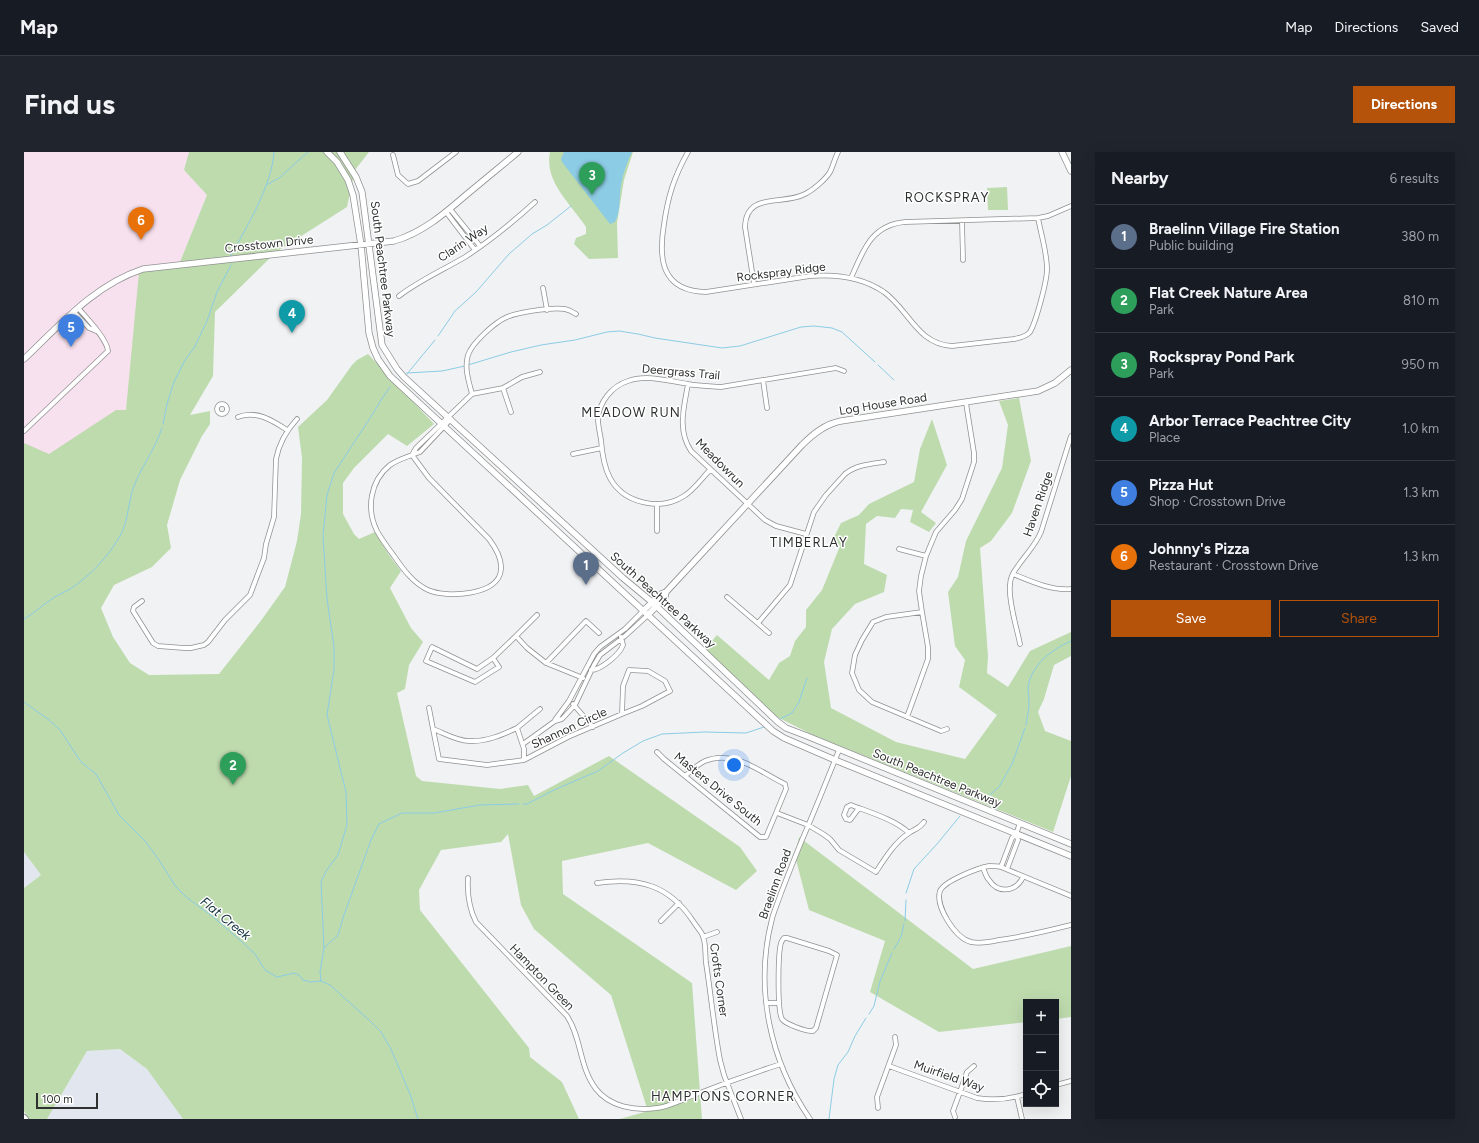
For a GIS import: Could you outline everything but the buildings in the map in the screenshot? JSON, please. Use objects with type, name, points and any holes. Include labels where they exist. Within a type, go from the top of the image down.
[{"type":"main road","name":"South Peachtree Parkway","points":[[327,152],[337,162],[354,195],[361,245],[369,333],[378,359],[390,376],[773,731],[784,738],[835,760],[1071,856]]},
{"type":"main road","name":"South Peachtree Parkway","points":[[340,152],[356,177],[362,192],[382,345],[400,373],[623,578],[652,602],[786,728],[1071,844]]},
{"type":"main road","name":"Crosstown Drive","points":[[24,359],[97,292],[126,275],[143,269],[404,239],[416,233],[448,210],[518,152]]},
{"type":"main road","points":[[1062,152],[1071,171]]},
{"type":"main road","name":"Log House Road","points":[[643,611],[661,594],[666,592],[810,437],[825,426],[841,421],[1038,391],[1056,383],[1071,370]]},
{"type":"main road","name":"Log House Road","points":[[648,615],[665,597],[666,592]]},
{"type":"street","points":[[392,155],[398,176],[408,184],[418,182],[455,152]]},
{"type":"street","name":"Rockspray Ridge","points":[[688,152],[672,185],[668,199],[661,249],[664,267],[673,281],[682,287],[696,292],[710,292],[754,284],[816,276],[827,275],[851,278],[883,292],[896,303],[923,335],[935,343],[952,346],[1014,339],[1022,337],[1030,332],[1034,323],[1047,276],[1047,265],[1038,218]]},
{"type":"street","points":[[754,284],[745,227],[745,221],[750,210],[760,203],[797,197],[808,192],[829,173],[838,152]]},
{"type":"street","name":"Clarin Way","points":[[399,296],[411,287],[475,250],[535,202]]},
{"type":"street","points":[[851,278],[868,242],[878,232],[890,225],[905,222],[1038,218],[1048,216],[1071,206]]},
{"type":"street","points":[[448,210],[480,246]]},
{"type":"street","points":[[448,210],[475,250]]},
{"type":"street","points":[[962,220],[963,260]]},
{"type":"street","points":[[543,288],[547,310]]},
{"type":"street","points":[[472,394],[466,366],[468,354],[476,343],[490,330],[506,318],[516,314],[565,309],[576,314]]},
{"type":"street","points":[[24,431],[108,351],[97,331],[76,310]]},
{"type":"street","name":"Deergrass Trail","points":[[710,470],[686,495],[670,502],[649,504],[637,500],[621,491],[610,478],[602,448],[598,424],[599,413],[604,400],[617,386],[639,378],[721,387],[836,368],[844,371]]},
{"type":"street","points":[[412,455],[429,478],[489,539],[494,546],[499,557],[501,569],[497,580],[493,584],[476,592],[457,595],[427,590],[405,572],[381,538],[373,521],[371,497],[381,474],[390,466],[412,455],[416,448],[442,425],[472,394],[503,388],[522,377],[540,372]]},
{"type":"street","points":[[763,380],[767,408]]},
{"type":"street","name":"Meadowrun","points":[[688,384],[682,420],[682,431],[687,446],[710,470],[765,520],[776,526],[806,534]]},
{"type":"street","points":[[503,388],[511,412]]},
{"type":"street","points":[[907,717],[928,659],[928,647],[922,612],[920,586],[926,556],[936,532],[959,505],[973,465],[974,453],[966,403]]},
{"type":"street","points":[[238,417],[253,414],[275,422],[287,430]]},
{"type":"street","points":[[142,601],[134,607],[133,611],[153,644],[165,647],[191,648],[198,647],[208,642],[225,620],[247,599],[264,558],[266,544],[274,517],[276,459],[280,442],[287,430],[297,420]]},
{"type":"street","name":"Haven Ridge","points":[[1020,644],[1010,585],[1013,574],[1035,545],[1041,532],[1071,436]]},
{"type":"street","points":[[573,454],[602,448]]},
{"type":"street","points":[[758,623],[793,580],[811,518],[817,507],[844,474],[855,467],[884,462]]},
{"type":"street","points":[[656,531],[657,504]]},
{"type":"street","points":[[899,549],[926,556]]},
{"type":"street","points":[[1013,574],[1024,579],[1056,588],[1071,589]]},
{"type":"street","points":[[727,597],[769,632]]},
{"type":"street","points":[[555,721],[569,701],[594,654],[600,647],[625,629],[643,611]]},
{"type":"street","points":[[922,612],[886,617],[873,622],[862,640],[853,660],[853,679],[862,695],[872,702],[941,731],[947,729]]},
{"type":"street","points":[[493,658],[499,667],[475,682],[426,660],[432,647],[477,669],[493,658],[537,615]]},
{"type":"street","points":[[523,744],[555,721],[562,718],[575,705],[600,655],[642,622],[648,615]]},
{"type":"street","points":[[546,662],[586,621],[598,634]]},
{"type":"street","points":[[592,670],[597,669],[618,653],[623,646],[622,638],[619,634]]},
{"type":"street","points":[[516,636],[527,648],[546,662],[587,680]]},
{"type":"street","name":"Shannon Circle","points":[[434,729],[439,759],[487,765],[524,760],[568,737],[642,706],[670,691],[666,681],[648,671],[629,670],[623,686],[622,714]]},
{"type":"street","points":[[569,701],[575,705],[593,727]]},
{"type":"street","points":[[429,708],[434,729],[468,741],[486,740],[500,736],[517,728],[540,710]]},
{"type":"street","points":[[517,728],[523,744],[524,760]]},
{"type":"street","name":"Braelinn Road","points":[[810,1119],[796,1097],[772,1040],[766,1003],[766,950],[772,919],[839,750]]},
{"type":"street","name":"Masters Drive South","points":[[656,752],[760,837],[766,838],[777,813]]},
{"type":"street","points":[[685,776],[705,761],[719,758],[737,759],[785,784],[786,789],[777,813],[808,825],[824,834],[839,850],[876,872],[891,850],[909,833],[920,828],[924,822]]},
{"type":"street","points":[[859,808],[903,827],[909,833]]},
{"type":"street","points":[[1001,867],[1012,838],[1016,834],[1020,823]]},
{"type":"street","points":[[1006,869],[1018,840],[1016,834]]},
{"type":"street","points":[[1071,896],[1001,867],[990,866],[959,877],[948,883],[941,889],[939,898],[944,913],[952,928],[961,938],[971,942],[982,943],[1024,937],[1071,925]]},
{"type":"street","points":[[983,868],[989,880],[994,885],[1004,889],[1011,889],[1017,886],[1023,877]]},
{"type":"street","name":"Hampton Green","points":[[468,878],[467,892],[470,907],[476,922],[567,1016],[572,1023],[577,1037],[581,1057],[587,1075],[597,1090],[605,1098],[633,1109],[658,1108],[727,1082],[781,1064]]},
{"type":"street","name":"Crofts Corner","points":[[598,883],[628,881],[646,884],[661,890],[679,903],[688,913],[703,937],[720,1060],[741,1119]]},
{"type":"street","points":[[661,921],[679,903]]},
{"type":"street","points":[[703,937],[717,932]]},
{"type":"street","points":[[784,938],[829,951],[837,955],[816,1028],[813,1031],[804,1030],[782,1020],[779,1002],[780,944],[784,938]]},
{"type":"street","points":[[766,1003],[779,1002]]},
{"type":"street","points":[[878,1108],[878,1097],[896,1045],[895,1037]]},
{"type":"street","name":"Muirfield Way","points":[[889,1066],[977,1098],[987,1100],[1007,1099],[1023,1095]]},
{"type":"street","points":[[955,1117],[953,1111],[960,1092],[968,1072],[974,1066]]},
{"type":"street","points":[[1059,1084],[1071,1081]]},
{"type":"street","points":[[1017,1097],[1022,1119]]},
{"type":"shaded area","points":[[24,152],[189,152],[184,170],[207,195],[180,262],[125,429],[51,463],[24,458]]},
{"type":"shaded area","points":[[24,852],[41,875],[24,888]]},
{"type":"shaded area","points":[[120,1049],[147,1069],[183,1119],[47,1119],[87,1051]]},
{"type":"green space","points":[[189,152],[369,152],[355,170],[347,207],[276,252],[215,312],[213,376],[190,415],[210,411],[210,424],[202,436],[180,480],[167,525],[171,548],[152,567],[114,585],[101,608],[113,637],[130,663],[149,675],[219,674],[260,622],[285,587],[297,541],[301,514],[302,458],[298,427],[327,400],[352,365],[357,360],[368,354],[434,424],[407,446],[388,434],[354,468],[343,483],[343,514],[354,534],[359,539],[375,532],[401,571],[390,588],[411,628],[423,642],[409,665],[405,689],[397,693],[416,776],[422,781],[500,789],[528,785],[534,796],[609,756],[740,847],[757,871],[736,890],[648,843],[562,861],[563,894],[692,983],[702,1119],[620,1119],[648,1111],[611,995],[534,929],[521,905],[508,834],[501,842],[441,850],[419,890],[420,910],[529,1048],[530,1057],[562,1082],[579,1119],[183,1119],[147,1069],[120,1049],[87,1051],[47,1119],[29,1119],[24,1111],[24,888],[41,875],[24,852],[24,443],[49,454],[116,410],[126,410],[139,272],[180,262],[207,195],[184,170]]},
{"type":"green space","points":[[550,152],[633,152],[624,180],[617,223],[618,258],[589,259],[574,244],[576,238],[586,234],[586,227],[566,201],[555,183],[549,163]]},
{"type":"green space","points":[[1007,187],[1008,210],[988,210],[987,188]]},
{"type":"green space","points":[[1019,398],[1031,461],[1012,513],[991,541],[980,548],[988,656],[987,673],[1008,687],[1030,651],[1071,632],[1071,656],[1054,665],[1044,699],[1038,712],[1045,731],[1071,741],[1071,776],[1053,832],[813,735],[777,717],[705,649],[717,635],[769,680],[779,663],[790,656],[795,641],[806,627],[806,610],[822,590],[840,546],[834,537],[841,523],[859,515],[869,504],[914,482],[920,449],[932,419],[947,465],[921,512],[936,523],[929,532],[910,522],[913,510],[901,509],[895,518],[877,516],[866,524],[864,564],[887,575],[884,592],[855,604],[832,629],[824,662],[831,708],[896,742],[965,759],[997,715],[959,687],[965,660],[955,646],[948,592],[958,577],[966,541],[1002,468],[1008,425],[999,401]]},
{"type":"green space","points":[[799,837],[973,969],[1071,946],[1071,1017],[1059,1019],[1059,999],[1023,999],[1023,1022],[939,1032],[870,992],[885,941],[809,910],[795,856]]},
{"type":"water","points":[[564,152],[632,152],[623,177],[620,190],[619,209],[615,222],[610,224],[562,162],[561,159]]},
{"type":"waterway","points":[[230,257],[250,220],[269,179],[274,152]]},
{"type":"waterway","points":[[266,185],[279,178],[308,152]]},
{"type":"waterway","points":[[438,336],[455,311],[476,292],[509,254],[532,234],[547,225],[571,206]]},
{"type":"waterway","points":[[163,424],[174,382],[185,360],[194,348],[207,321],[217,292],[231,265]]},
{"type":"waterway","points":[[468,365],[511,352],[541,345],[575,340],[607,332],[619,331],[722,348],[740,346],[801,327],[814,326],[832,328],[842,332],[875,362]]},
{"type":"waterway","points":[[407,374],[435,340]]},
{"type":"waterway","points":[[878,365],[894,380]]},
{"type":"waterway","points":[[407,373],[442,371],[465,366]]},
{"type":"waterway","points":[[321,981],[320,972],[324,948],[321,882],[326,871],[338,855],[347,825],[346,792],[327,715],[334,669],[334,647],[327,599],[323,536],[327,495],[334,473],[390,387]]},
{"type":"waterway","points":[[24,619],[51,599],[77,584],[91,572],[110,551],[123,531],[131,495],[136,481],[156,444],[162,428]]},
{"type":"waterway","points":[[1026,725],[1029,706],[1028,687],[1034,671],[1050,653],[1071,641]]},
{"type":"waterway","points":[[780,719],[792,713],[799,702],[807,678]]},
{"type":"waterway","name":"Flat Creek","points":[[24,702],[60,730],[81,762],[96,774],[119,815],[145,841],[176,887],[186,897],[212,916],[240,940],[255,954],[265,970],[277,977],[294,973],[299,975],[303,980],[310,982],[321,981],[330,985],[381,1032],[391,1049],[410,1094],[418,1119]]},
{"type":"waterway","points":[[523,804],[527,804],[554,790],[598,771],[643,741],[662,734],[705,732],[746,733],[764,727]]},
{"type":"waterway","points":[[986,798],[999,787],[1012,764],[1025,728]]},
{"type":"waterway","points":[[324,948],[338,935],[371,840],[379,824],[402,813],[434,813],[480,805],[519,804]]},
{"type":"waterway","points":[[906,893],[914,869],[960,816]]},
{"type":"waterway","points":[[905,921],[906,900]]},
{"type":"waterway","points":[[894,949],[901,937],[904,924]]},
{"type":"waterway","points":[[869,1014],[874,1006],[880,981],[892,953]]},
{"type":"waterway","points":[[829,1119],[834,1079],[838,1065],[848,1052],[855,1036],[866,1018]]},
{"type":"place","name":"Rockspray Pond Park","points":[[592,195]]},
{"type":"place","name":"Johnny's Pizza","points":[[141,240]]},
{"type":"place","name":"Arbor Terrace Peachtree City","points":[[292,333]]},
{"type":"place","name":"Pizza Hut","points":[[71,347]]},
{"type":"place","name":"Braelinn Village Fire Station","points":[[586,585]]},
{"type":"place","name":"Flat Creek Nature Area","points":[[233,785]]},
{"type":"district","name":"ROCKSPRAY","points":[[947,197]]},
{"type":"district","name":"MEADOW RUN","points":[[631,412]]},
{"type":"district","name":"TIMBERLAY","points":[[809,542]]},
{"type":"district","name":"HAMPTONS CORNER","points":[[723,1096]]}]
